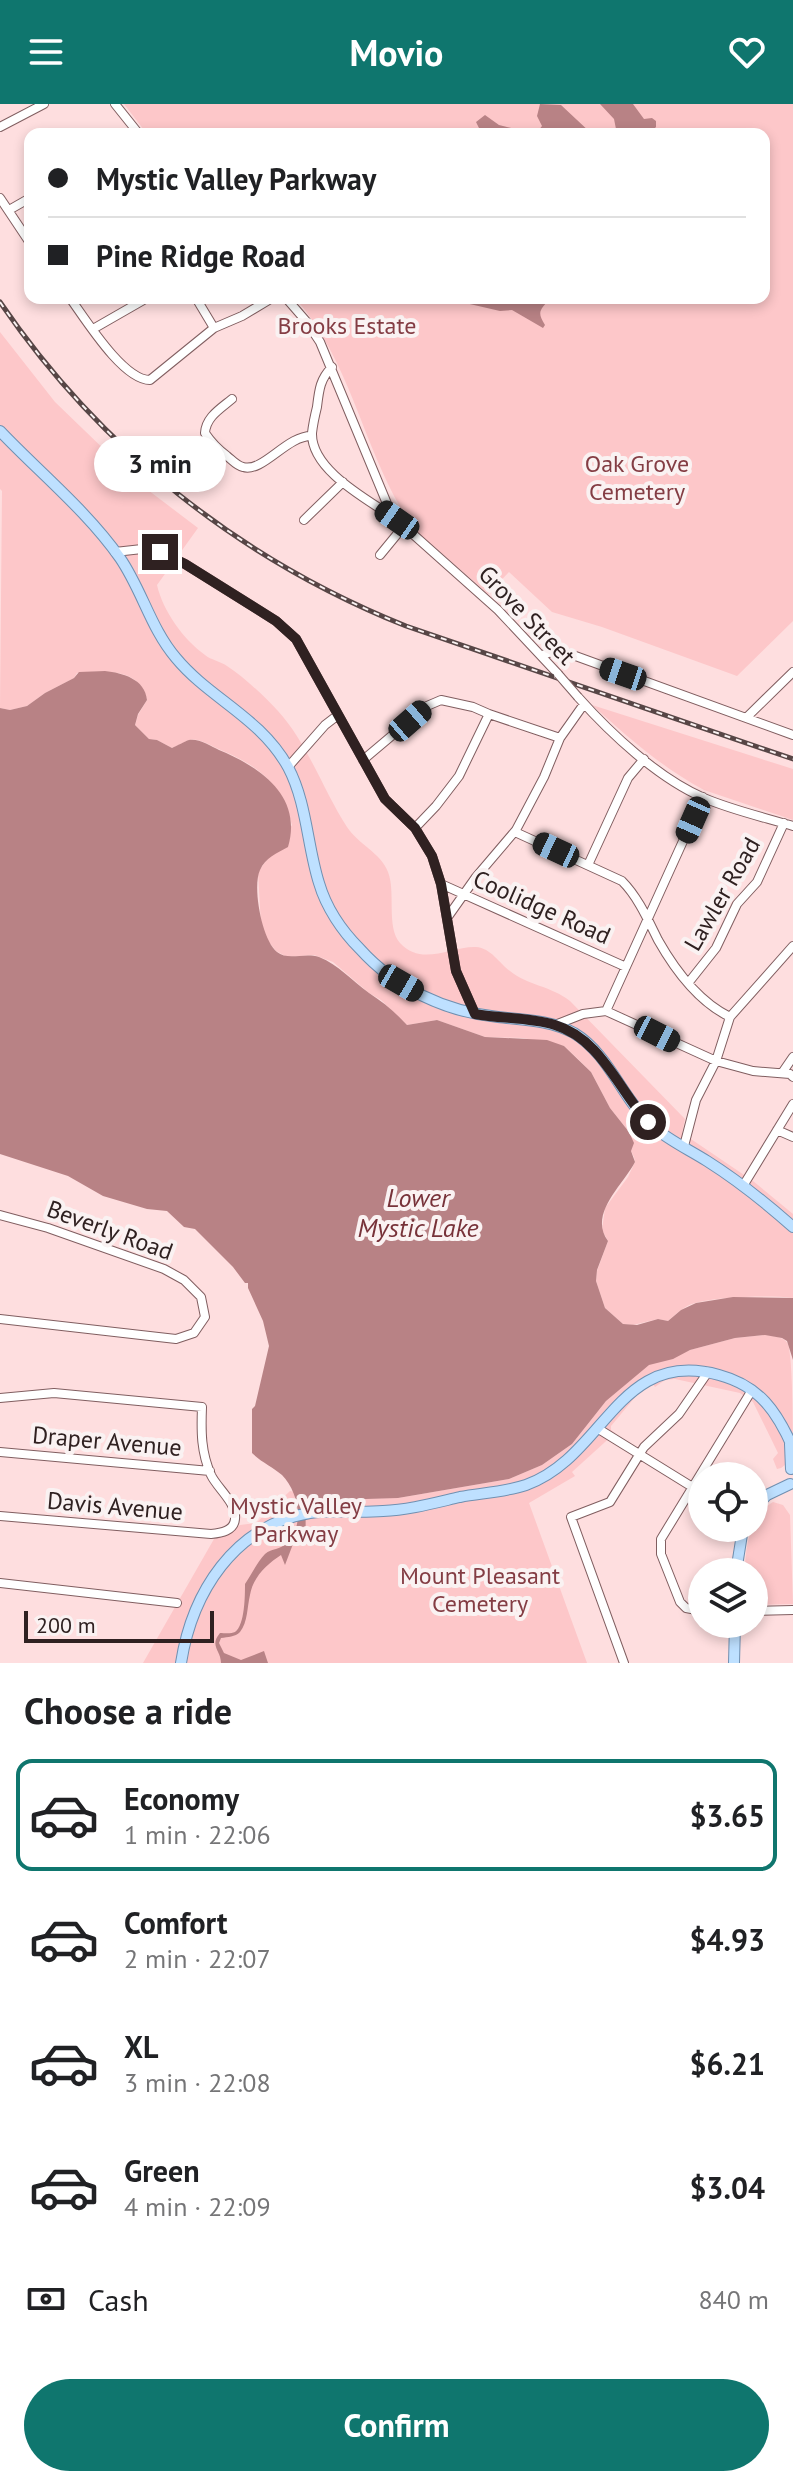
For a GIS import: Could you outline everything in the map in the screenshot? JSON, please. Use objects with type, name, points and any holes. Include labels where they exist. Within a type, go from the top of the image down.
[{"type":"main road","points":[[0,431],[115,552],[137,586],[161,637],[178,660],[257,726],[288,767],[304,809],[320,887],[341,926],[370,959],[430,1000],[475,1014],[555,1025],[573,1033],[588,1045],[648,1122],[743,1186],[793,1227]]},
{"type":"main road","points":[[181,1663],[187,1631],[197,1605],[216,1571],[249,1539],[273,1525],[309,1513],[396,1510],[524,1486],[571,1457],[634,1389],[646,1380],[671,1372],[708,1372],[730,1378],[752,1390],[774,1411],[792,1445],[792,1468],[787,1477],[792,1487],[768,1495]]},
{"type":"main road","points":[[734,1663],[735,1638]]},
{"type":"street","points":[[0,127],[44,104]]},
{"type":"street","points":[[115,104],[133,128]]},
{"type":"street","points":[[0,198],[24,234]]},
{"type":"street","points":[[9,210],[24,201]]},
{"type":"street","points":[[74,304],[109,351],[141,380],[150,380],[163,371],[214,328],[262,304]]},
{"type":"street","points":[[93,329],[137,304]]},
{"type":"street","points":[[200,304],[214,328]]},
{"type":"street","name":"Grove Street","points":[[291,304],[313,331],[332,367],[374,473],[400,524]]},
{"type":"street","points":[[232,399],[206,422],[205,433],[239,466],[256,466],[295,439],[303,435],[312,436],[323,376],[332,367]]},
{"type":"street","name":"Grove Street","points":[[312,436],[324,462],[343,482],[400,524],[488,601],[542,655],[581,701],[644,759],[703,797],[788,825]]},
{"type":"street","points":[[304,520],[343,482]]},
{"type":"street","points":[[380,555],[400,524]]},
{"type":"street","points":[[115,552],[142,549],[160,552],[185,564],[276,621],[296,639],[385,799],[415,828],[432,856],[441,884],[456,971],[475,1014]]},
{"type":"street","points":[[542,655],[559,650],[793,735]]},
{"type":"street","points":[[747,717],[793,672]]},
{"type":"street","points":[[363,760],[427,706],[441,700],[463,704],[560,738]]},
{"type":"street","points":[[447,918],[476,877],[515,832],[581,701]]},
{"type":"street","points":[[415,828],[459,776],[489,714]]},
{"type":"street","points":[[288,767],[325,725],[338,715]]},
{"type":"street","points":[[588,865],[628,778],[644,759]]},
{"type":"street","points":[[606,1011],[703,797]]},
{"type":"street","name":"Lawler Road","points":[[689,982],[716,948],[737,904],[757,882],[788,825]]},
{"type":"street","points":[[515,832],[622,881],[648,919],[672,964],[709,1004],[730,1017]]},
{"type":"street","name":"Coolidge Road","points":[[441,884],[626,967]]},
{"type":"street","points":[[684,1146],[696,1100],[716,1061],[730,1017],[793,946]]},
{"type":"street","points":[[555,1025],[583,1014],[606,1011],[716,1061],[793,1077]]},
{"type":"street","points":[[782,1073],[793,1057]]},
{"type":"street","points":[[743,1186],[793,1104]]},
{"type":"street","points":[[777,1130],[793,1137]]},
{"type":"street","name":"Beverly Road","points":[[0,1215],[20,1219],[164,1269],[184,1280],[201,1297],[205,1317],[194,1333],[176,1339],[0,1319]]},
{"type":"street","points":[[624,1663],[571,1517],[610,1502],[639,1454],[679,1414],[708,1372]]},
{"type":"street","points":[[708,1462],[752,1390]]},
{"type":"street","points":[[0,1398],[54,1393],[202,1407],[201,1442],[210,1471]]},
{"type":"street","points":[[597,1428],[688,1484]]},
{"type":"street","name":"Draper Avenue","points":[[0,1452],[210,1471]]},
{"type":"street","name":"Davis Avenue","points":[[0,1516],[211,1534],[227,1531],[235,1521],[235,1513],[210,1471]]},
{"type":"street","points":[[688,1495],[665,1532],[660,1547],[680,1602],[688,1608]]},
{"type":"street","points":[[0,1583],[177,1603]]},
{"type":"street","points":[[768,1611],[793,1610]]},
{"type":"green space","name":"Oak Grove Cemetery","points":[[124,104],[793,104],[793,621],[737,676],[552,612],[509,572],[488,594],[410,523],[380,467],[331,351],[300,304],[770,304],[770,128],[142,128]]},
{"type":"green space","points":[[0,332],[55,402],[140,484],[198,528],[157,585],[164,605],[189,641],[207,657],[227,666],[247,681],[289,724],[347,827],[385,865],[390,880],[393,928],[400,943],[418,954],[427,955],[481,948],[517,976],[570,1001],[685,1119],[682,1133],[753,1181],[793,1214],[793,1298],[744,1297],[705,1301],[687,1306],[668,1321],[658,1319],[633,1325],[623,1324],[605,1308],[596,1281],[608,1241],[602,1230],[605,1208],[635,1162],[629,1132],[610,1108],[591,1072],[578,1059],[564,1046],[523,1038],[485,1037],[437,1020],[407,1025],[333,962],[314,955],[287,957],[276,951],[261,925],[258,872],[292,825],[281,796],[254,767],[206,743],[190,740],[172,748],[149,739],[135,725],[147,700],[143,689],[129,676],[109,672],[77,673],[74,678],[27,706],[10,710],[0,708]]},
{"type":"green space","points":[[592,705],[793,769],[793,820],[704,790],[688,781],[645,751]]},
{"type":"green space","points":[[765,1335],[784,1339],[790,1352],[793,1459],[781,1468],[777,1469],[773,1459],[778,1453],[753,1402],[740,1393],[675,1379],[665,1380],[636,1396],[611,1426],[615,1433],[572,1472],[575,1476],[529,1503],[587,1663],[143,1663],[214,1539],[240,1525],[256,1523],[290,1491],[323,1499],[398,1498],[509,1479],[542,1465],[572,1444],[606,1401],[648,1365],[735,1338]]},
{"type":"green space","points":[[773,1502],[783,1505],[790,1515],[793,1604],[768,1605],[768,1558],[746,1558],[748,1542],[768,1542],[768,1506]]},
{"type":"water","points":[[540,104],[561,105],[586,128],[540,128],[537,116]]},
{"type":"water","points":[[600,104],[633,104],[644,119],[656,121],[656,127],[616,128],[614,119]]},
{"type":"water","points":[[485,115],[499,125],[511,128],[479,128],[476,122]]},
{"type":"water","points":[[470,304],[546,304],[541,311],[545,325],[543,328],[512,310],[500,311]]},
{"type":"water","name":"Lower Mystic Lake","points":[[105,671],[126,676],[142,687],[147,700],[135,725],[149,739],[172,748],[189,740],[204,743],[249,765],[284,798],[291,829],[288,847],[265,862],[260,870],[257,888],[263,925],[277,952],[286,956],[314,956],[326,960],[407,1025],[437,1020],[485,1037],[547,1040],[564,1046],[591,1072],[634,1143],[631,1151],[635,1162],[610,1200],[602,1220],[608,1241],[596,1281],[605,1308],[623,1324],[637,1325],[658,1319],[668,1321],[696,1303],[733,1297],[793,1298],[793,1360],[787,1341],[765,1335],[735,1338],[649,1365],[606,1401],[572,1444],[542,1465],[509,1479],[398,1498],[333,1500],[310,1497],[305,1534],[293,1544],[285,1565],[281,1555],[261,1572],[252,1588],[243,1628],[236,1635],[221,1638],[219,1643],[224,1653],[241,1660],[264,1651],[268,1663],[221,1663],[215,1645],[220,1633],[233,1633],[238,1628],[244,1610],[245,1584],[265,1554],[282,1547],[293,1536],[298,1518],[296,1500],[288,1482],[252,1453],[252,1409],[269,1346],[248,1283],[195,1229],[184,1227],[167,1211],[147,1209],[103,1196],[68,1176],[0,1154],[0,708],[10,710],[27,706],[79,672]]},
{"type":"railway","points":[[0,302],[39,355],[82,405],[129,452],[231,533],[287,568],[345,599],[406,626],[793,759]]},
{"type":"route","points":[[160,552],[185,564],[276,621],[296,639],[378,789],[393,809],[415,828],[432,856],[441,884],[456,971],[475,1014],[539,1021],[573,1033],[601,1058],[648,1122]]},
{"type":"park label","name":"Brooks Estate","points":[[347,325]]},
{"type":"park label","name":"Mystic Valley Parkway","points":[[296,1519]]},
{"type":"park label","name":"Mount Pleasant Cemetery","points":[[480,1589]]}]
